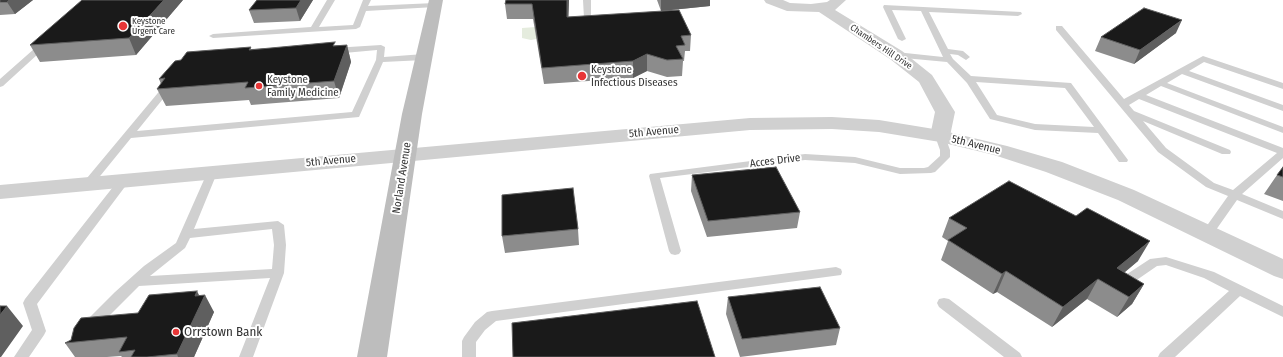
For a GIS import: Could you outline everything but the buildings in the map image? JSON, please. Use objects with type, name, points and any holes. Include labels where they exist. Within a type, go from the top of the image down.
[{"type":"main road","name":"Norland Avenue","points":[[372,357],[412,114],[435,3]]},
{"type":"street","points":[[771,0],[799,9],[831,6],[839,0]]},
{"type":"street","name":"Chambers Hill Drive","points":[[822,8],[899,47],[926,79],[945,112],[940,136]]},
{"type":"street","name":"5th Avenue","points":[[0,192],[406,154],[774,122],[855,124],[940,136],[1000,150],[1068,172],[1126,195],[1283,270]]},
{"type":"lane","points":[[313,30],[331,0]]},
{"type":"lane","points":[[213,36],[356,27],[367,0]]},
{"type":"lane","points":[[587,0],[588,18]]},
{"type":"lane","points":[[363,9],[435,3]]},
{"type":"lane","points":[[962,71],[967,60],[960,53],[947,55],[899,47],[887,7],[1018,14]]},
{"type":"lane","points":[[924,9],[947,55],[970,79],[993,117],[1035,127],[1101,130]]},
{"type":"lane","points":[[1059,28],[1162,150],[1210,185],[1283,215]]},
{"type":"lane","points":[[0,84],[53,36]]},
{"type":"lane","points":[[128,135],[356,115],[380,60],[381,48],[328,51]]},
{"type":"lane","points":[[380,60],[424,57]]},
{"type":"lane","points":[[1123,104],[1203,59],[1283,86]]},
{"type":"lane","points":[[1181,71],[1283,108]]},
{"type":"lane","points":[[88,184],[176,77]]},
{"type":"lane","points":[[970,79],[1068,85],[1123,160]]},
{"type":"lane","points":[[1160,83],[1283,130]]},
{"type":"lane","points":[[1138,95],[1283,153],[1235,194],[1207,234]]},
{"type":"lane","points":[[1130,112],[1226,152]]},
{"type":"lane","name":"Acces Drive","points":[[675,251],[654,176],[805,157],[855,160],[900,171],[924,171],[931,170],[945,157],[945,150],[940,136]]},
{"type":"lane","points":[[81,338],[112,302],[181,245],[212,172]]},
{"type":"lane","points":[[21,357],[38,331],[30,303],[124,180]]},
{"type":"lane","points":[[186,234],[278,225],[280,245],[278,274],[246,357]]},
{"type":"lane","points":[[1123,283],[1154,262],[1166,261],[1194,269],[1283,312]]},
{"type":"lane","points":[[469,357],[469,341],[480,326],[492,316],[836,272]]},
{"type":"lane","points":[[136,281],[278,274]]},
{"type":"lane","points":[[1165,357],[1238,290]]},
{"type":"lane","points":[[944,303],[1015,357]]},
{"type":"shaded area","points":[[619,21],[531,40],[522,38],[522,28]]},
{"type":"place","name":"Keystone Urgent Care","points":[[123,26]]},
{"type":"place","name":"Keystone Infectious Diseases","points":[[582,76]]},
{"type":"place","name":"Keystone Family Medicine","points":[[259,86]]},
{"type":"place","name":"Orrstown Bank","points":[[176,332]]}]
